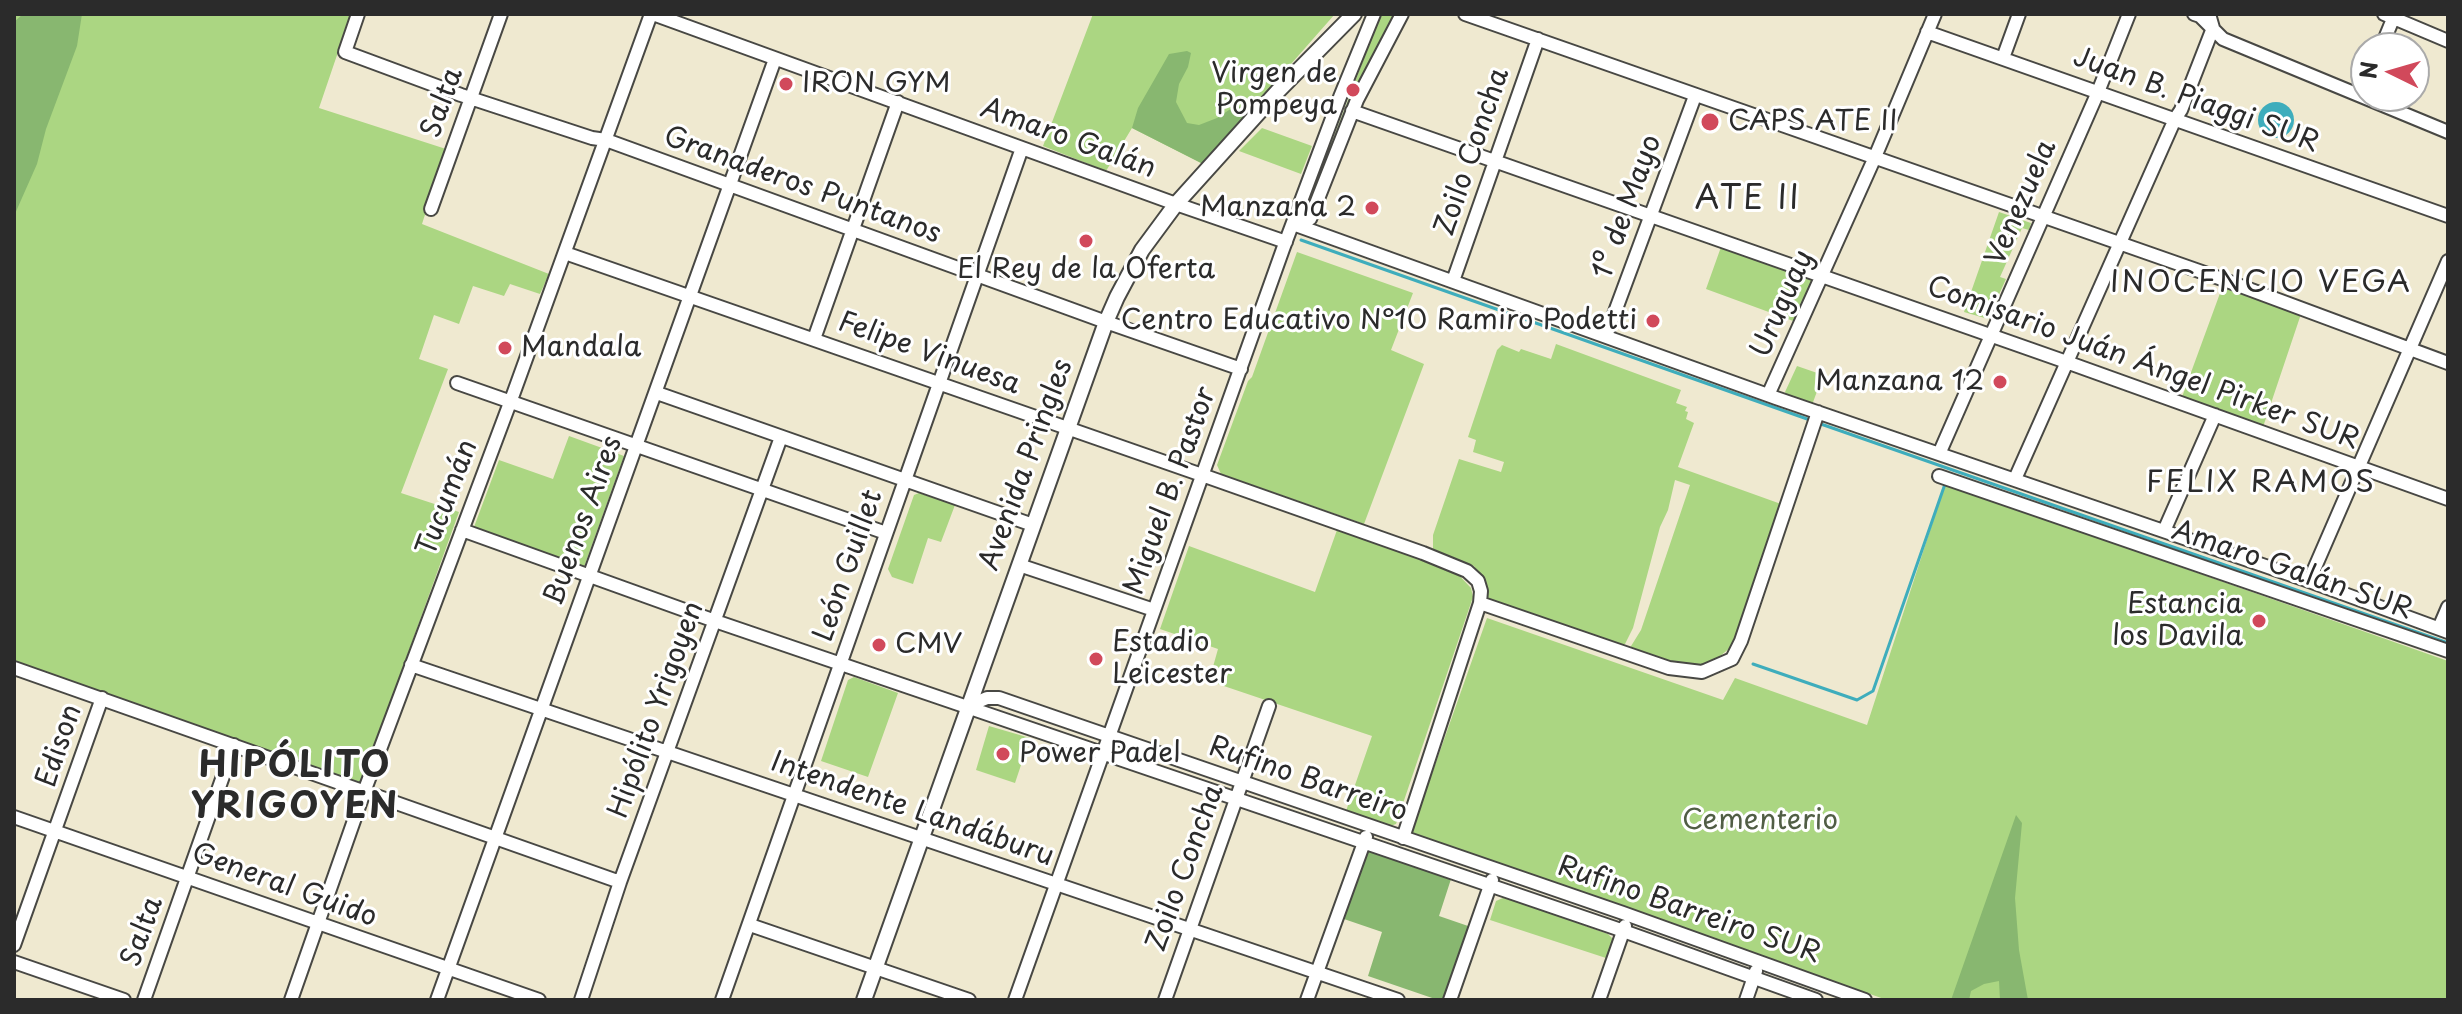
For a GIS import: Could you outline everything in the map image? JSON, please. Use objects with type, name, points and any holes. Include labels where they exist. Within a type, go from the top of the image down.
[{"type":"main road","name":"Avenida Pringles","points":[[864,1000],[1106,322],[1142,250],[1176,204],[1278,91],[1354,14]]},
{"type":"street","name":"Granaderos Puntanos","points":[[358,14],[345,52],[471,98],[606,140],[1241,369]]},
{"type":"street","name":"Salta","points":[[431,209],[501,14]]},
{"type":"street","name":"Amaro Galán","points":[[652,14],[1286,242]]},
{"type":"street","name":"Tucumán","points":[[291,1000],[364,792],[652,14]]},
{"type":"street","name":"Miguel B. Pastor","points":[[1015,1000],[1286,242],[1374,14]]},
{"type":"street","name":"Miguel B. Pastor","points":[[1293,224],[1310,219],[1352,111],[1402,14]]},
{"type":"street","points":[[1465,14],[2121,244],[2448,363]]},
{"type":"street","points":[[2003,58],[2019,14]]},
{"type":"street","name":"Venezuela","points":[[1939,454],[2098,92],[2129,14]]},
{"type":"street","points":[[2194,14],[2223,39],[2350,85]]},
{"type":"street","points":[[2015,479],[2181,110],[2213,28],[2209,14]]},
{"type":"street","name":"Uruguay","points":[[1769,393],[1875,157],[1927,32],[1931,15]]},
{"type":"street","points":[[2391,15],[2448,41]]},
{"type":"street","name":"Juan B. Piaggi SUR","points":[[1927,32],[2448,216]]},
{"type":"street","name":"Zoilo Concha","points":[[1453,281],[1538,39]]},
{"type":"street","name":"Buenos Aires","points":[[437,1000],[775,59]]},
{"type":"street","name":"1º de Mayo","points":[[1606,336],[1695,96]]},
{"type":"street","points":[[814,339],[898,102]]},
{"type":"street","name":"Comisario Juán Ángel Pirker SUR","points":[[1352,111],[2448,499]]},
{"type":"street","points":[[2408,112],[2448,132]]},
{"type":"street","name":"León Guillet","points":[[722,1000],[1022,148]]},
{"type":"street","points":[[1293,224],[1818,412],[2444,630],[2448,607]]},
{"type":"street","name":"Felipe Vinuesa","points":[[565,253],[1423,553],[1467,571],[1478,581],[1480,603]]},
{"type":"street","points":[[2309,581],[2448,261]]},
{"type":"street","points":[[457,383],[886,533]]},
{"type":"street","points":[[657,393],[1033,525]]},
{"type":"street","points":[[1403,838],[1480,603],[1669,668],[1702,672],[1732,659],[1739,647],[1818,412]]},
{"type":"street","points":[[2164,531],[2215,415]]},
{"type":"street","name":"Hipólito Yrigoyen","points":[[581,1000],[620,882],[781,437]]},
{"type":"street","name":"Amaro Galán SUR","points":[[1939,476],[2448,651]]},
{"type":"street","name":"Rufino Barreiro","points":[[462,530],[715,621],[1489,885]]},
{"type":"street","points":[[1019,565],[1154,610]]},
{"type":"street","name":"Intendente Landáburu","points":[[411,665],[1398,1000]]},
{"type":"street","points":[[14,668],[620,882]]},
{"type":"street","name":"Edison","points":[[14,945],[102,698]]},
{"type":"street","name":"Rufino Barreiro","points":[[968,706],[987,698],[999,698],[1496,869]]},
{"type":"street","name":"Zoilo Concha","points":[[1165,1000],[1269,706]]},
{"type":"street","name":"Salta","points":[[144,1000],[234,745]]},
{"type":"street","name":"General Guido","points":[[14,817],[539,1000]]},
{"type":"street","points":[[1307,1000],[1369,826]]},
{"type":"street","points":[[1450,1000],[1496,869]]},
{"type":"street","name":"Rufino Barreiro SUR","points":[[1496,869],[1865,1000]]},
{"type":"street","name":"Rufino Barreiro SUR","points":[[1489,885],[1816,1000]]},
{"type":"street","points":[[1599,1000],[1629,915]]},
{"type":"street","points":[[750,925],[969,1000]]},
{"type":"street","points":[[1746,1000],[1760,961]]},
{"type":"street","points":[[14,962],[124,1000]]},
{"type":"green space","points":[[14,14],[351,14],[319,108],[446,149],[422,224],[549,274],[540,294],[510,284],[504,296],[473,286],[459,324],[434,315],[419,359],[448,369],[401,493],[459,512],[360,786],[14,667]]},
{"type":"green space","points":[[23,14],[82,14],[77,46],[46,129],[37,164],[14,216],[14,22]]},
{"type":"green space","points":[[1093,14],[1335,14],[1203,164],[1132,128],[1106,171],[1043,146]]},
{"type":"green space","points":[[1381,14],[1396,14],[1359,84],[1310,210],[1304,214]]},
{"type":"green space","points":[[1191,53],[1188,67],[1179,84],[1176,102],[1187,123],[1199,125],[1235,106],[1246,111],[1246,115],[1203,164],[1132,128],[1138,108],[1169,54]]},
{"type":"green space","points":[[1262,128],[1312,146],[1301,174],[1239,151]]},
{"type":"green space","points":[[1999,212],[2031,223],[2029,230],[2022,228],[2000,277],[2006,279],[1988,319],[1964,312]]},
{"type":"green space","points":[[1721,247],[1811,278],[1813,283],[1796,322],[1706,289]]},
{"type":"green space","points":[[1297,252],[1413,293],[1391,350],[1424,364],[1364,524],[1221,474],[1217,465]]},
{"type":"green space","points":[[2223,285],[2301,314],[2263,427],[2182,397]]},
{"type":"green space","points":[[1556,344],[1681,390],[1676,403],[1687,407],[1686,419],[1694,423],[1678,467],[1781,504],[1731,647],[1703,665],[1667,663],[1628,651],[1641,630],[1690,485],[1675,480],[1633,628],[1625,644],[1619,647],[1500,608],[1487,598],[1485,586],[1474,566],[1433,551],[1433,535],[1459,459],[1501,472],[1504,462],[1473,452],[1476,440],[1468,437],[1497,350],[1502,345],[1551,359]]},
{"type":"green space","points":[[1797,366],[1823,375],[1812,405],[1787,397],[1785,392]]},
{"type":"green space","points":[[569,436],[624,456],[584,567],[474,527],[499,460],[553,479]]},
{"type":"green space","name":"Cementerio","points":[[1945,484],[2448,661],[2448,1000],[1887,1000],[1411,833],[1487,618],[1723,700],[1735,678],[1867,725]]},
{"type":"green space","points":[[919,493],[955,505],[941,542],[928,538],[913,584],[892,577],[888,569],[914,495]]},
{"type":"green space","points":[[1337,530],[1455,571],[1471,588],[1473,597],[1396,824],[1390,826],[1346,811],[1372,736],[1209,681],[1218,649],[1160,629],[1189,546],[1315,592]]},
{"type":"green space","points":[[854,677],[898,693],[868,777],[821,761],[848,680]]},
{"type":"green space","name":"Power Padel","points":[[989,726],[1030,738],[1015,783],[976,770]]},
{"type":"green space","points":[[2016,815],[2022,823],[2015,898],[2019,950],[2028,1000],[2000,1000],[1999,981],[1971,991],[1969,1000],[1951,1000]]},
{"type":"green space","points":[[1364,850],[1451,879],[1439,916],[1471,927],[1446,1000],[1368,976],[1382,932],[1341,918]]},
{"type":"green space","points":[[1505,897],[1608,934],[1614,940],[1609,959],[1490,920],[1496,901]]},
{"type":"water","points":[[2276,102],[2289,107],[2294,120],[2289,133],[2276,138],[2263,133],[2258,120],[2263,107]]},
{"type":"waterway","points":[[1301,240],[1810,420]]},
{"type":"waterway","points":[[1818,423],[2448,643]]},
{"type":"waterway","points":[[1753,664],[1857,700],[1873,691],[1945,484]]},
{"type":"place","name":"IRON GYM","points":[[786,84]]},
{"type":"place","name":"Virgen de Pompeya","points":[[1353,90]]},
{"type":"place","name":"CAPS ATE II","points":[[1710,122]]},
{"type":"place","name":"Manzana 2","points":[[1372,208]]},
{"type":"place","name":"El Rey de la Oferta","points":[[1086,241]]},
{"type":"place","name":"Centro Educativo N°10 Ramiro Podetti","points":[[1653,321]]},
{"type":"place","name":"Mandala","points":[[505,348]]},
{"type":"place","name":"Manzana 12","points":[[2000,382]]},
{"type":"place","name":"Estancia los Davila","points":[[2259,621]]},
{"type":"place","name":"CMV","points":[[879,645]]},
{"type":"place","name":"Estadio Leicester","points":[[1096,659]]},
{"type":"place","name":"Power Padel","points":[[1003,754]]},
{"type":"district","name":"ATE II","points":[[1748,200]]},
{"type":"district","name":"INOCENCIO VEGA","points":[[2261,284]]},
{"type":"district","name":"FELIX RAMOS","points":[[2261,484]]},
{"type":"district","name":"HIPÓLITO YRIGOYEN","points":[[295,788]]}]
